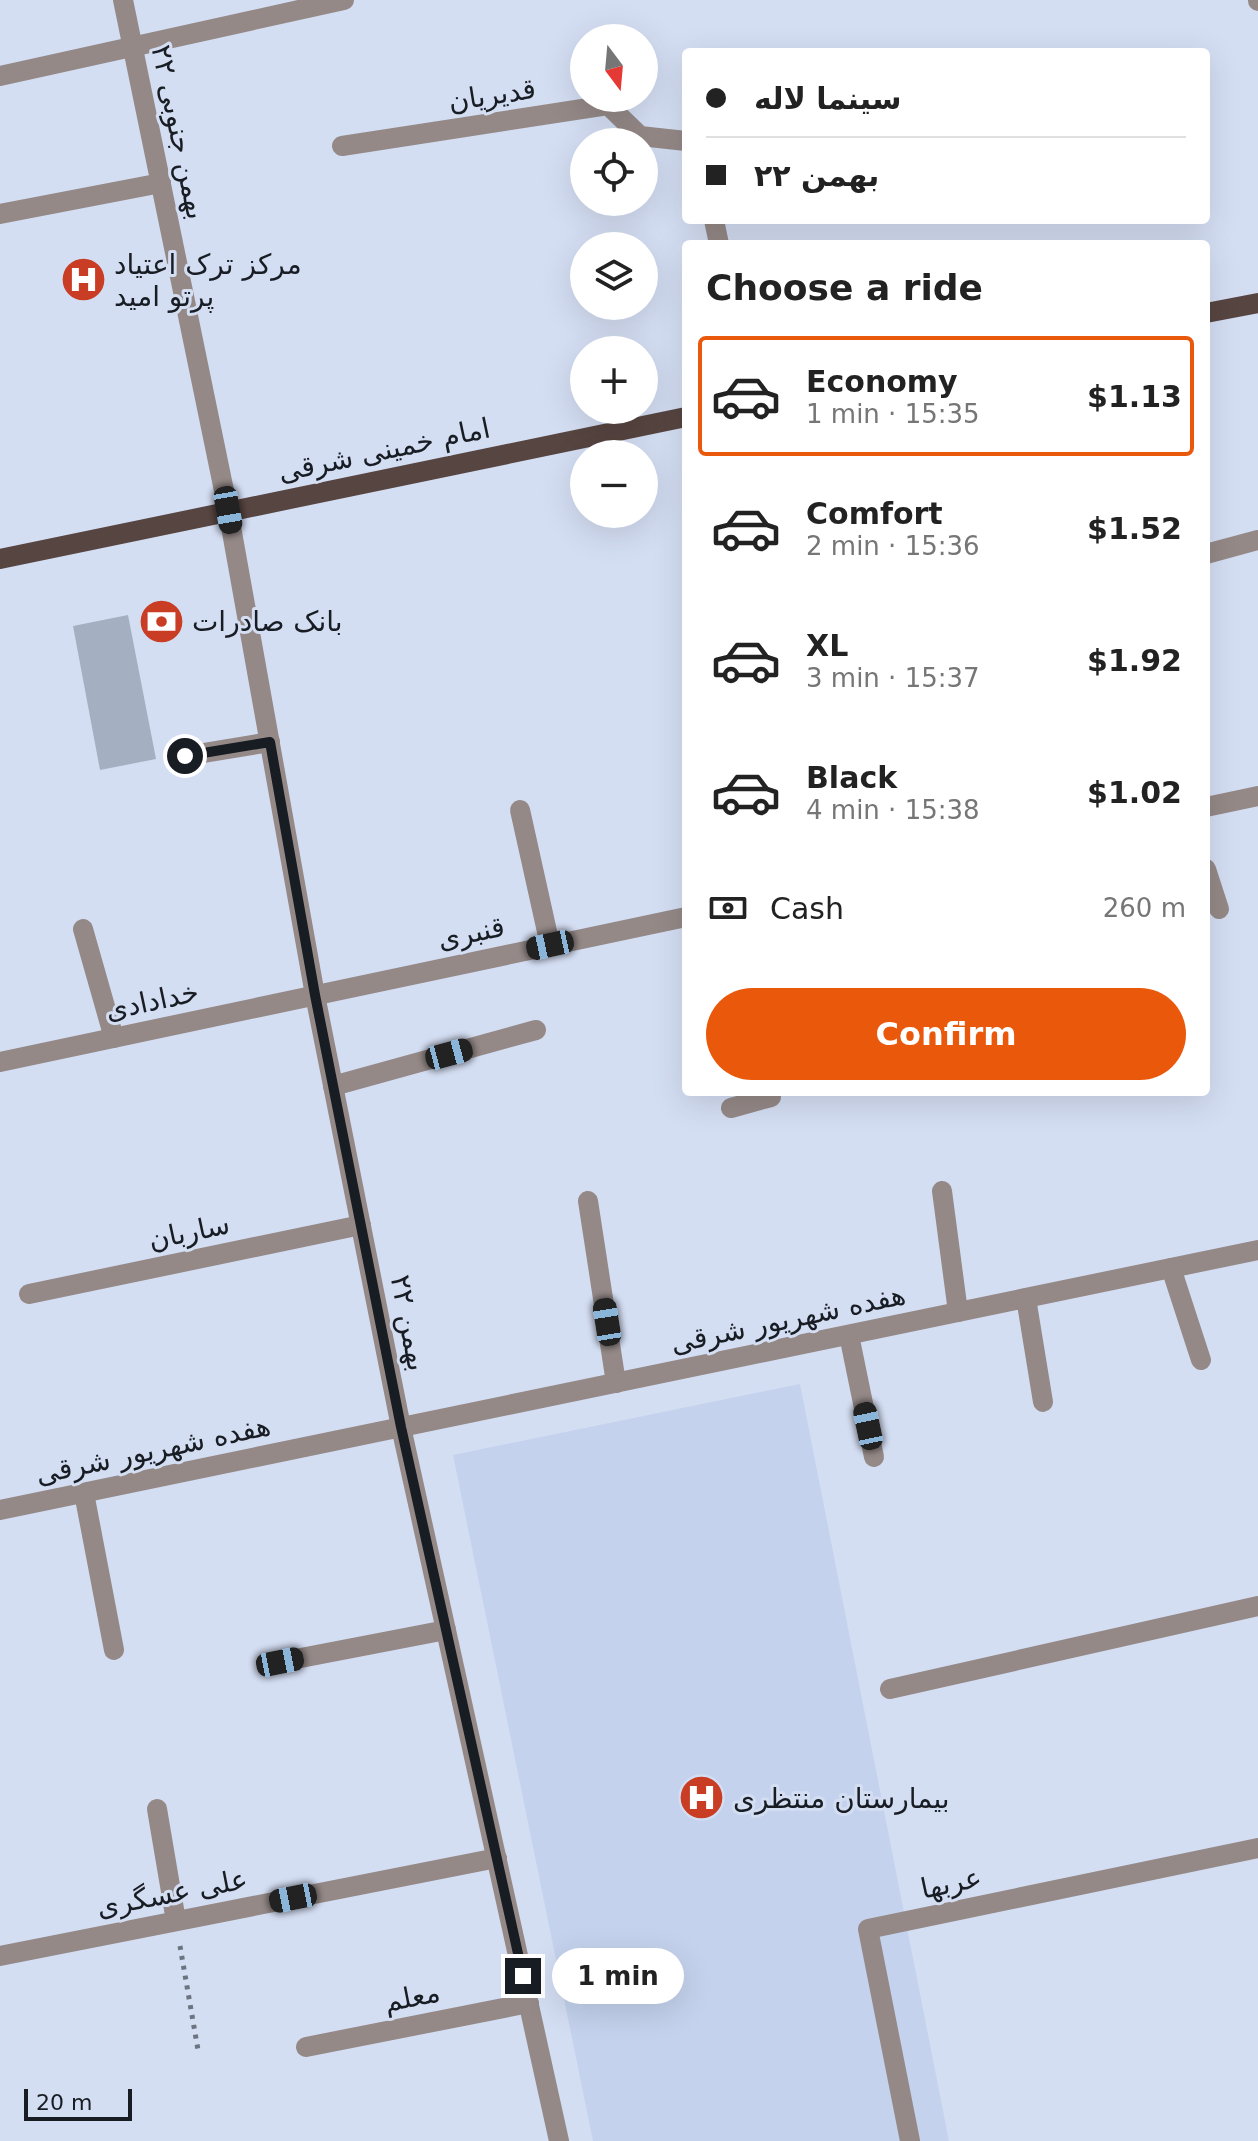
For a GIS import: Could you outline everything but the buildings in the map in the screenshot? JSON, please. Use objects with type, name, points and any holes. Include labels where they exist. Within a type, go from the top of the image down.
[{"type":"main road","points":[[1210,312],[1258,303]]},
{"type":"main road","name":"امام خمینی شرقی","points":[[0,559],[682,418]]},
{"type":"street","name":"۲۲ بهمن جنوبی","points":[[123,0],[228,510]]},
{"type":"street","points":[[0,76],[344,0]]},
{"type":"street","name":"قدیریان","points":[[342,146],[608,105],[640,136],[682,141]]},
{"type":"street","points":[[0,214],[161,183]]},
{"type":"street","name":"۲۲ بهمن","points":[[228,510],[315,995],[401,1427],[559,2141]]},
{"type":"street","points":[[1210,553],[1258,540]]},
{"type":"street","points":[[185,756],[270,742]]},
{"type":"street","points":[[1210,806],[1258,796]]},
{"type":"street","points":[[520,810],[550,945]]},
{"type":"street","points":[[1210,881],[1219,909]]},
{"type":"street","name":"قنبری","points":[[315,995],[682,918]]},
{"type":"street","points":[[83,929],[114,1038]]},
{"type":"street","name":"خدادادی","points":[[0,1062],[315,995]]},
{"type":"street","points":[[333,1086],[536,1030]]},
{"type":"street","points":[[731,1108],[771,1096]]},
{"type":"street","points":[[942,1191],[958,1312]]},
{"type":"street","points":[[588,1201],[616,1383]]},
{"type":"street","name":"ساربان","points":[[29,1294],[361,1225]]},
{"type":"street","name":"هفده شهریور شرقی","points":[[0,1510],[1258,1250]]},
{"type":"street","points":[[1171,1268],[1201,1360]]},
{"type":"street","points":[[1026,1298],[1043,1402]]},
{"type":"street","points":[[849,1335],[874,1457]]},
{"type":"street","points":[[84,1493],[114,1650]]},
{"type":"street","points":[[890,1689],[1258,1606]]},
{"type":"street","points":[[280,1662],[446,1630]]},
{"type":"street","points":[[157,1809],[176,1921]]},
{"type":"street","name":"عربها","points":[[910,2141],[868,1929],[1258,1848]]},
{"type":"street","name":"علی عسگری","points":[[0,1956],[497,1858]]},
{"type":"street","name":"معلم","points":[[306,2047],[529,2003]]},
{"type":"path","points":[[176,1921],[198,2050]]},
{"type":"shaded area","name":"بیمارستان منتظری","points":[[800,1384],[949,2141],[593,2141],[453,1455]]},
{"type":"place","name":"مرکز ترک اعتیاد پرتو امید","points":[[83,280]]},
{"type":"place","name":"بانک صادرات","points":[[161,621]]},
{"type":"place","name":"بیمارستان منتظری","points":[[702,1798]]},
{"type":"route","points":[[185,756],[270,742],[315,995],[401,1427],[523,1976]]}]
